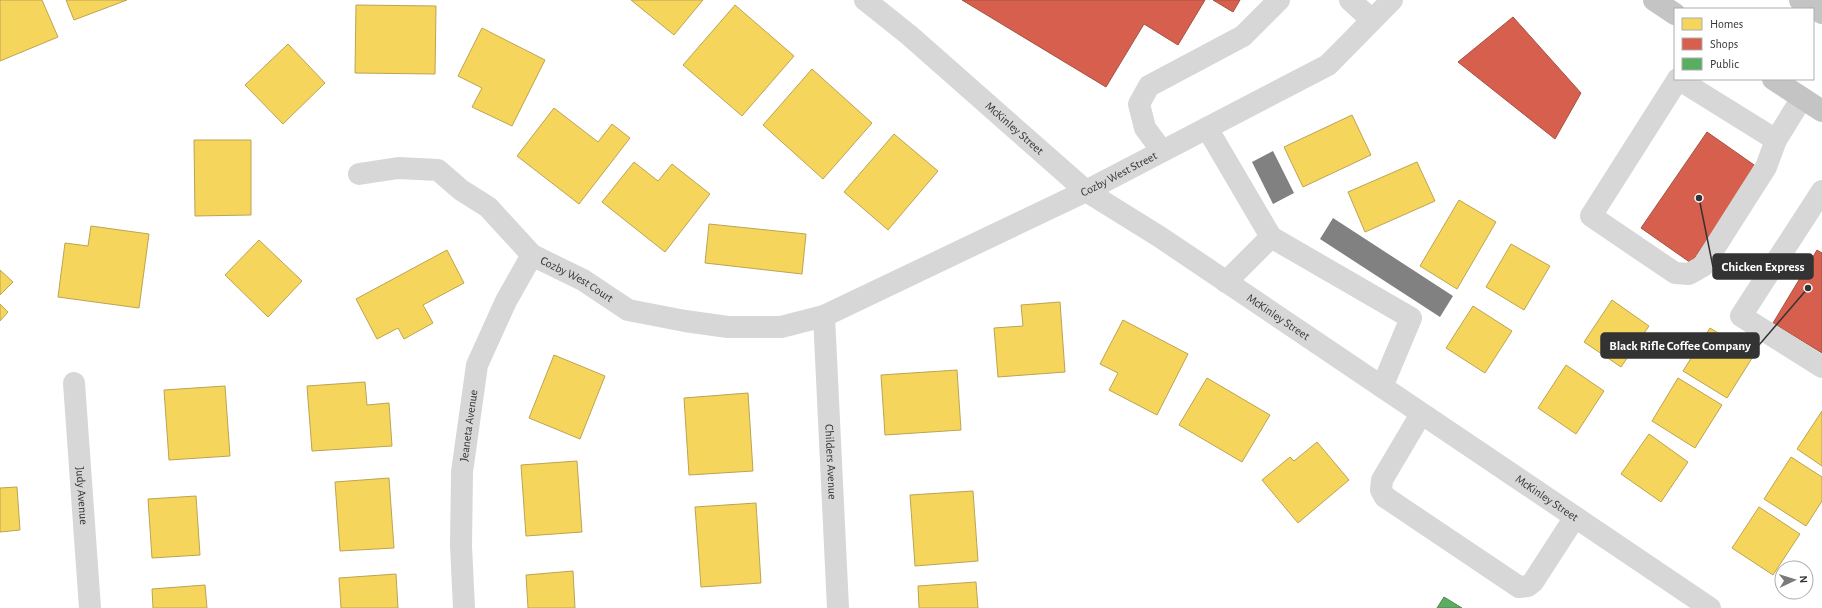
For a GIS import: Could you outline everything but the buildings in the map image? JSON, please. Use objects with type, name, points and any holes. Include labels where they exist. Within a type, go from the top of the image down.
[{"type":"highway","points":[[1654,0],[1674,13]]},
{"type":"highway","points":[[1800,0],[1814,8]]},
{"type":"highway","points":[[1775,80],[1822,111]]},
{"type":"street","name":"McKinley Street","points":[[865,0],[909,35],[1086,191],[1226,282],[1710,608]]},
{"type":"street","points":[[1162,151],[1145,128],[1139,104],[1149,86],[1243,36],[1279,0]]},
{"type":"street","points":[[1350,0],[1372,20]]},
{"type":"street","name":"Cozby West Street","points":[[824,316],[1086,191],[1328,65],[1392,0]]},
{"type":"street","points":[[1677,80],[1591,216],[1675,273],[1689,274],[1703,266],[1766,167],[1776,140],[1802,98]]},
{"type":"street","points":[[1680,80],[1776,140]]},
{"type":"street","points":[[1207,128],[1271,238],[1411,318],[1382,387]]},
{"type":"street","name":"Cozby West Court","points":[[359,174],[398,168],[438,170],[461,190],[488,207],[532,255],[583,280],[628,310],[685,321],[728,326],[781,326],[824,316]]},
{"type":"street","points":[[1822,191],[1741,316],[1822,367]]},
{"type":"street","points":[[1226,282],[1271,238]]},
{"type":"street","name":"Jeaneta Avenue","points":[[464,608],[461,546],[462,472],[477,365],[506,301],[532,255]]},
{"type":"street","name":"Childers Avenue","points":[[824,316],[838,608]]},
{"type":"street","name":"Judy Avenue","points":[[74,383],[90,608]]},
{"type":"street","points":[[1421,414],[1382,480],[1381,490],[1386,497],[1519,587],[1528,586],[1533,582],[1575,517]]},
{"type":"place","name":"Chicken Express","points":[[1699,198]]},
{"type":"place","name":"Black Rifle Coffee Company","points":[[1808,288]]}]
